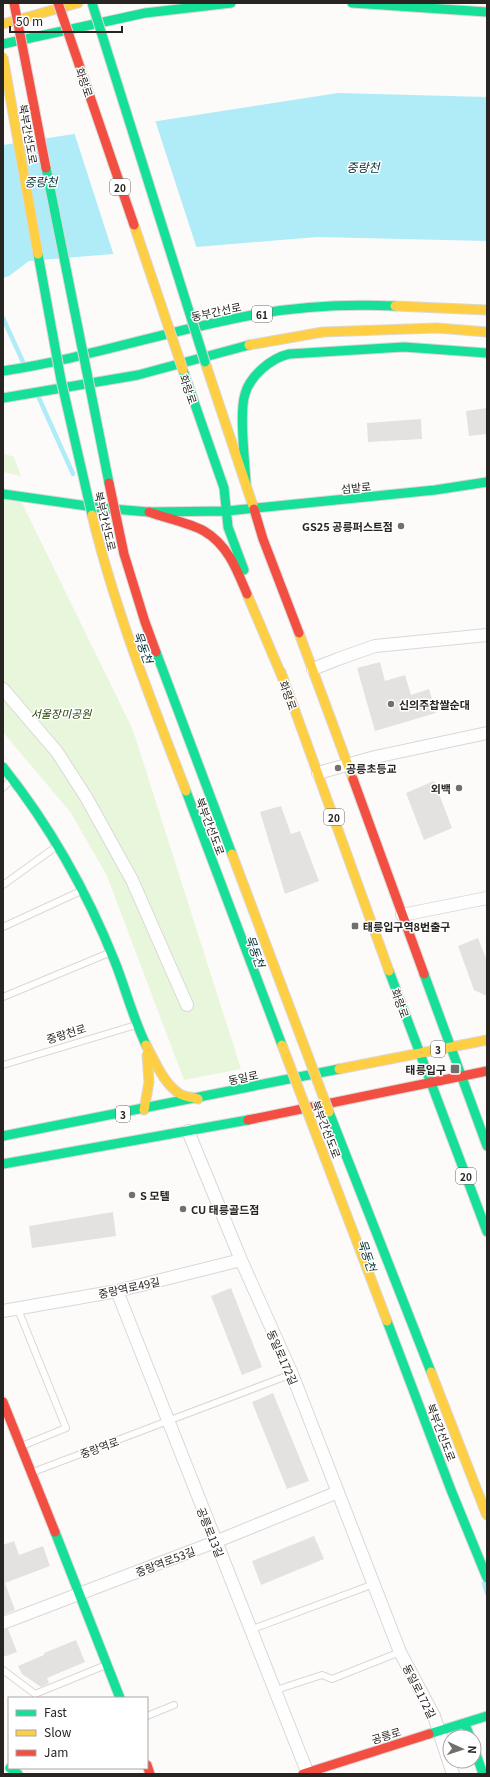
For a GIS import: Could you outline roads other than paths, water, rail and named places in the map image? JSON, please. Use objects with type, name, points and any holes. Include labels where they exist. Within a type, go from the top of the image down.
[{"type":"main road","name":"북부간선도로","points":[[14,3],[86,373],[124,554],[145,622],[325,1101],[487,1516]]},
{"type":"main road","name":"화랑로","points":[[58,3],[224,488],[230,532],[487,1232]]},
{"type":"main road","points":[[3,24],[78,3]]},
{"type":"main road","points":[[92,3],[205,362],[246,483],[263,539],[313,669],[487,1146]]},
{"type":"main road","points":[[3,44],[106,20],[187,6],[231,3]]},
{"type":"main road","points":[[352,3],[487,12]]},
{"type":"main road","name":"북부간선도로","points":[[3,56],[61,380],[102,556],[127,637],[451,1490],[487,1578]]},
{"type":"main road","name":"동부간선로","points":[[3,371],[42,366],[228,320],[283,310],[334,306],[379,305],[433,306],[487,310]]},
{"type":"main road","points":[[3,398],[138,375],[246,345],[323,332],[437,328],[487,332]]},
{"type":"main road","points":[[246,483],[243,427],[245,394],[258,373],[276,358],[295,353],[388,347],[432,348],[487,353]]},
{"type":"main road","name":"섬밭로","points":[[149,512],[254,510],[435,490],[487,482]]},
{"type":"main road","points":[[3,494],[101,508],[149,512],[204,531],[220,543],[235,565],[286,686]]},
{"type":"main road","points":[[3,768],[35,808],[83,890],[111,952],[136,1025],[163,1075],[174,1089],[181,1094],[198,1099]]},
{"type":"main road","name":"동일로","points":[[3,1136],[144,1110],[420,1052],[487,1040]]},
{"type":"main road","points":[[144,1110],[150,1093],[146,1045]]},
{"type":"main road","points":[[3,1164],[253,1119],[487,1071]]},
{"type":"main road","points":[[3,1402],[120,1697]]},
{"type":"main road","name":"공릉로","points":[[306,1774],[487,1716]]},
{"type":"main road","points":[[464,1724],[466,1729]]},
{"type":"street","points":[[313,669],[375,646],[487,635]]},
{"type":"street","points":[[3,689],[57,752],[86,797],[132,880],[187,1005]]},
{"type":"street","points":[[318,774],[382,756],[487,733]]},
{"type":"street","points":[[402,915],[487,898]]},
{"type":"street","name":"동일로172길","points":[[188,1131],[241,1260],[292,1374],[400,1652],[434,1716],[453,1774]]},
{"type":"street","name":"중랑역로49길","points":[[3,1311],[17,1307],[117,1291],[241,1260]]},
{"type":"street","name":"공릉로13길","points":[[117,1291],[250,1630],[276,1690],[306,1774]]},
{"type":"street","name":"중랑역로53길","points":[[80,1594],[215,1542],[338,1492]]},
{"type":"street","points":[[3,1623],[80,1594]]},
{"type":"lane","points":[[3,788],[12,779]]},
{"type":"lane","points":[[3,885],[58,845]]},
{"type":"lane","points":[[3,928],[83,890]]},
{"type":"lane","points":[[3,997],[111,952]]},
{"type":"lane","name":"중랑천로","points":[[3,1065],[136,1025]]},
{"type":"lane","points":[[17,1307],[66,1428],[21,1446]]},
{"type":"lane","name":"중랑역로","points":[[31,1473],[292,1374]]},
{"type":"lane","points":[[250,1630],[374,1584]]},
{"type":"lane","name":"동일로172길","points":[[276,1690],[322,1675],[332,1679],[400,1652]]},
{"type":"lane","points":[[3,1670],[35,1694],[107,1664]]},
{"type":"lane","points":[[148,1716],[174,1705]]},
{"type":"water","name":"중랑천","points":[[338,93],[487,97],[487,241],[317,237],[29,261],[9,276],[3,278],[3,145]]},
{"type":"waterway","name":"묵동천","points":[[3,318],[23,362]]},
{"type":"waterway","name":"묵동천","points":[[39,398],[73,474]]},
{"type":"waterway","name":"묵동천","points":[[484,1583],[487,1593]]},
{"type":"place","name":"GS25 공릉퍼스트점","points":[[401,526]]},
{"type":"place","name":"신의주찹쌀순대","points":[[391,704]]},
{"type":"place","name":"공릉초등교","points":[[338,768]]},
{"type":"place","name":"외백","points":[[459,788]]},
{"type":"place","name":"태릉입구역8번출구","points":[[355,926]]},
{"type":"place","name":"태릉입구","points":[[455,1069]]},
{"type":"place","name":"S 모텔","points":[[132,1195]]},
{"type":"place","name":"CU 태릉골드점","points":[[183,1209]]},
{"type":"park label","name":"서울장미공원","points":[[61,713]]}]
